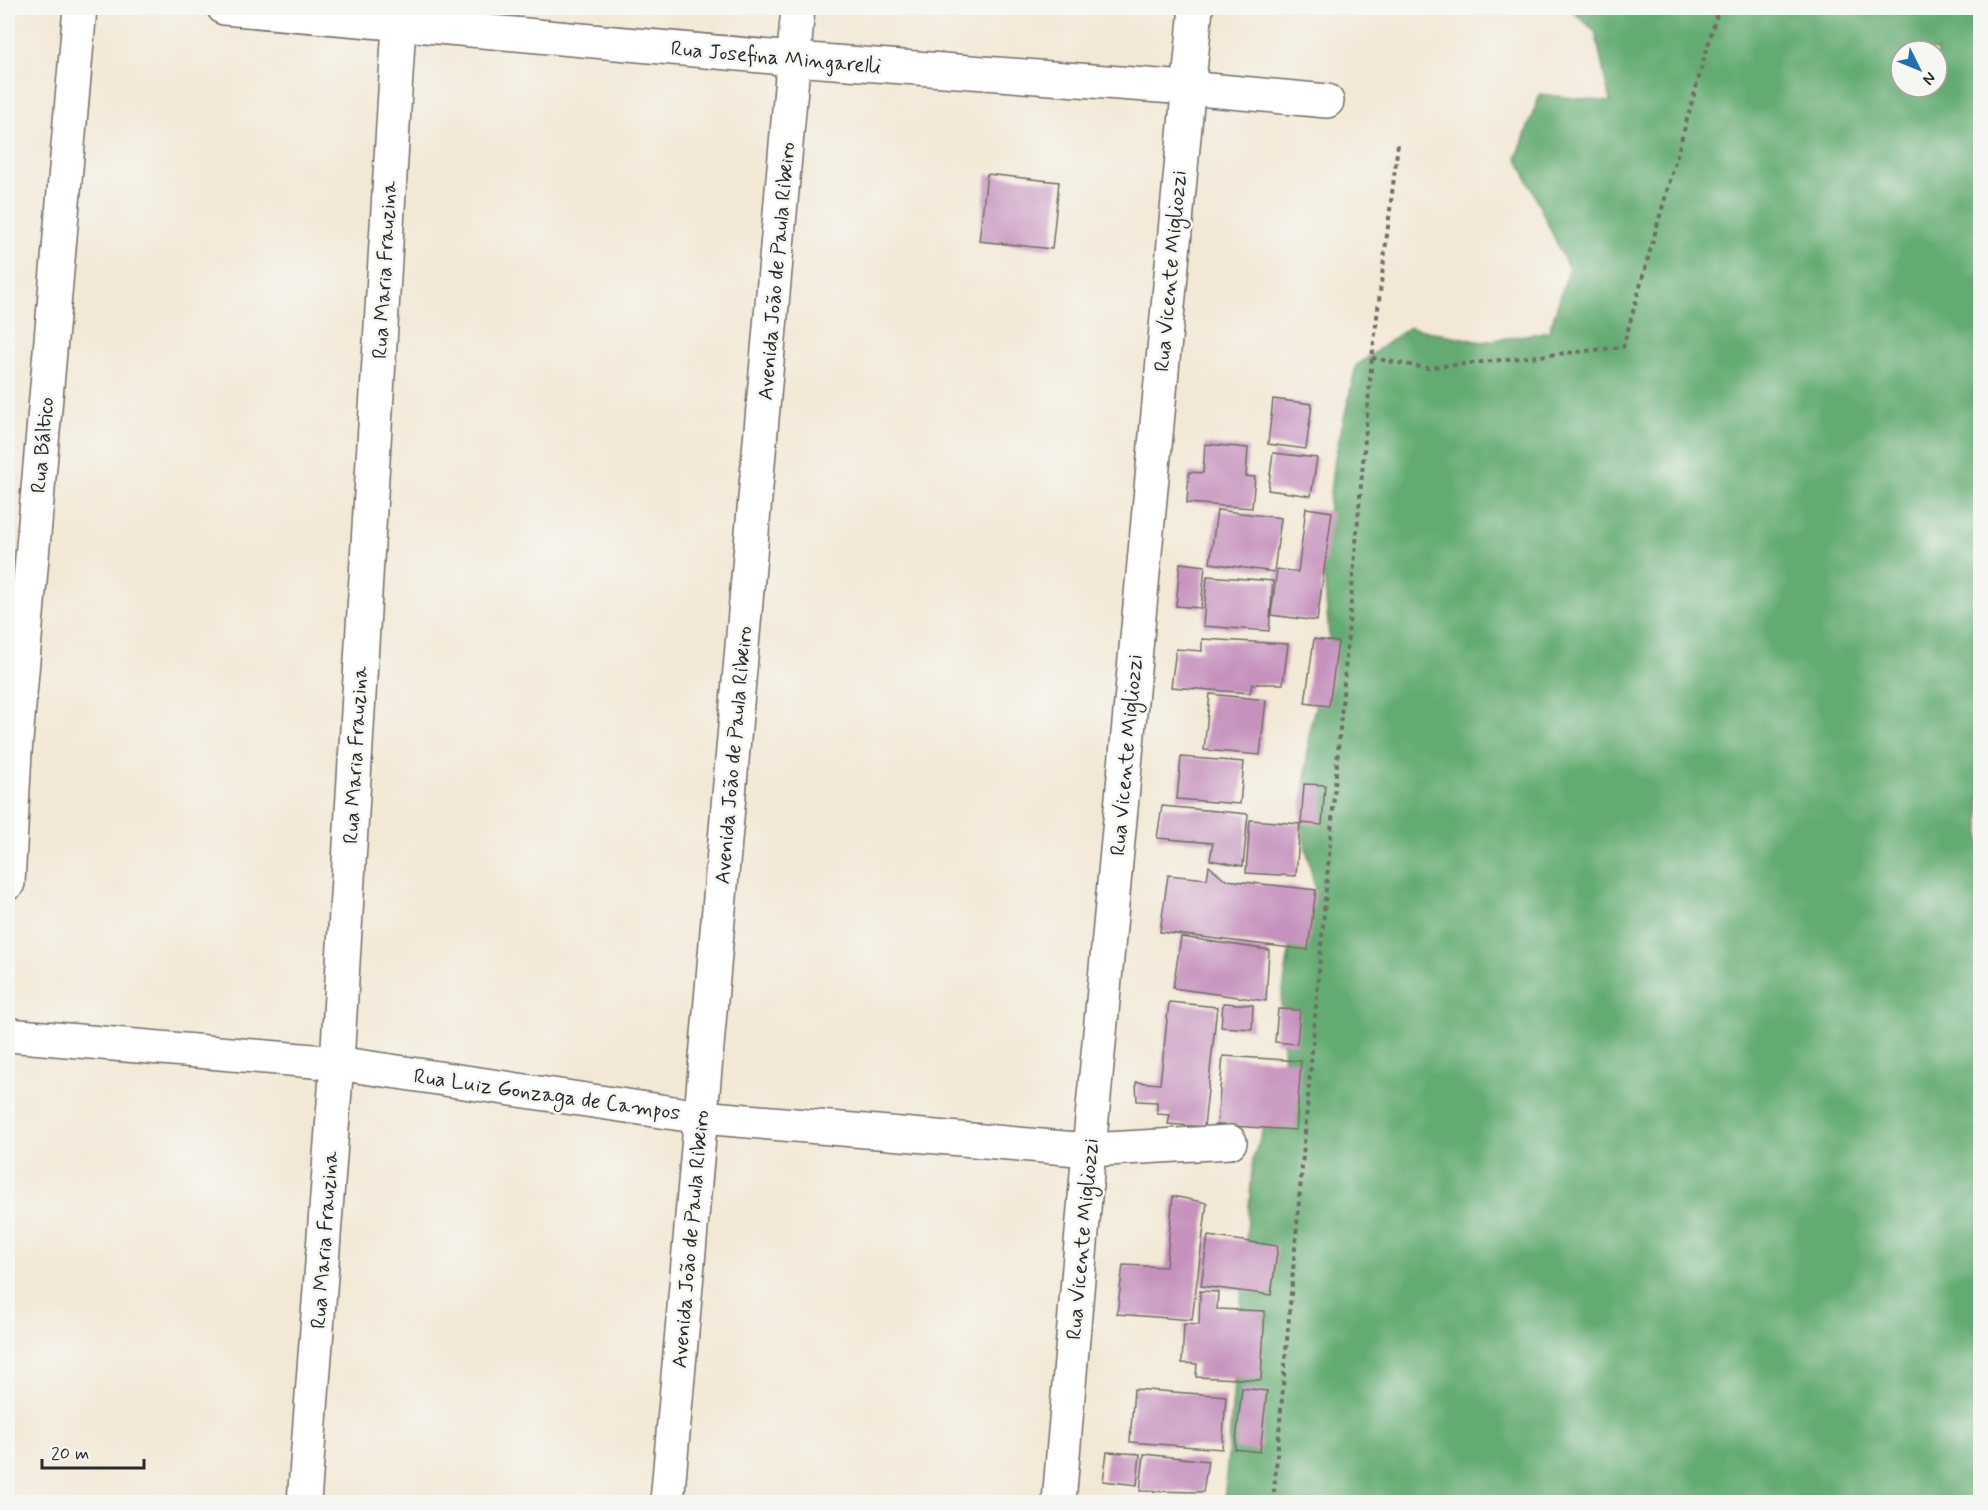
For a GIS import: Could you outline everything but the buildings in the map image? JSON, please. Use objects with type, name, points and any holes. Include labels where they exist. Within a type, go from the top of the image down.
[{"type":"street","name":"Rua Báltico","points":[[8,883],[11,751],[80,8]]},
{"type":"street","name":"Rua Josefina Mingarelli","points":[[224,8],[399,15],[794,59],[1328,100]]},
{"type":"street","name":"Avenida João de Paula Ribeiro","points":[[667,1503],[798,8]]},
{"type":"street","name":"Rua Vicente Migliozzi","points":[[1059,1503],[1089,1150],[1196,8]]},
{"type":"street","name":"Rua Maria Frauzina","points":[[304,1503],[338,1063],[399,15]]},
{"type":"street","name":"Rua Luiz Gonzaga de Campos","points":[[8,1035],[338,1063],[701,1117],[1089,1150],[1230,1142]]},
{"type":"path","points":[[1372,358],[1426,368],[1623,347],[1717,13],[1716,8]]},
{"type":"path","points":[[1273,1503],[1372,358],[1398,144]]},
{"type":"green space","points":[[1569,8],[1980,8],[1980,1502],[1224,1502],[1253,1159],[1284,1069],[1281,1003],[1291,940],[1315,888],[1301,826],[1310,727],[1330,650],[1323,561],[1333,466],[1356,366],[1409,327],[1482,342],[1549,331],[1569,270],[1517,157],[1540,94],[1610,102],[1595,31]]}]
